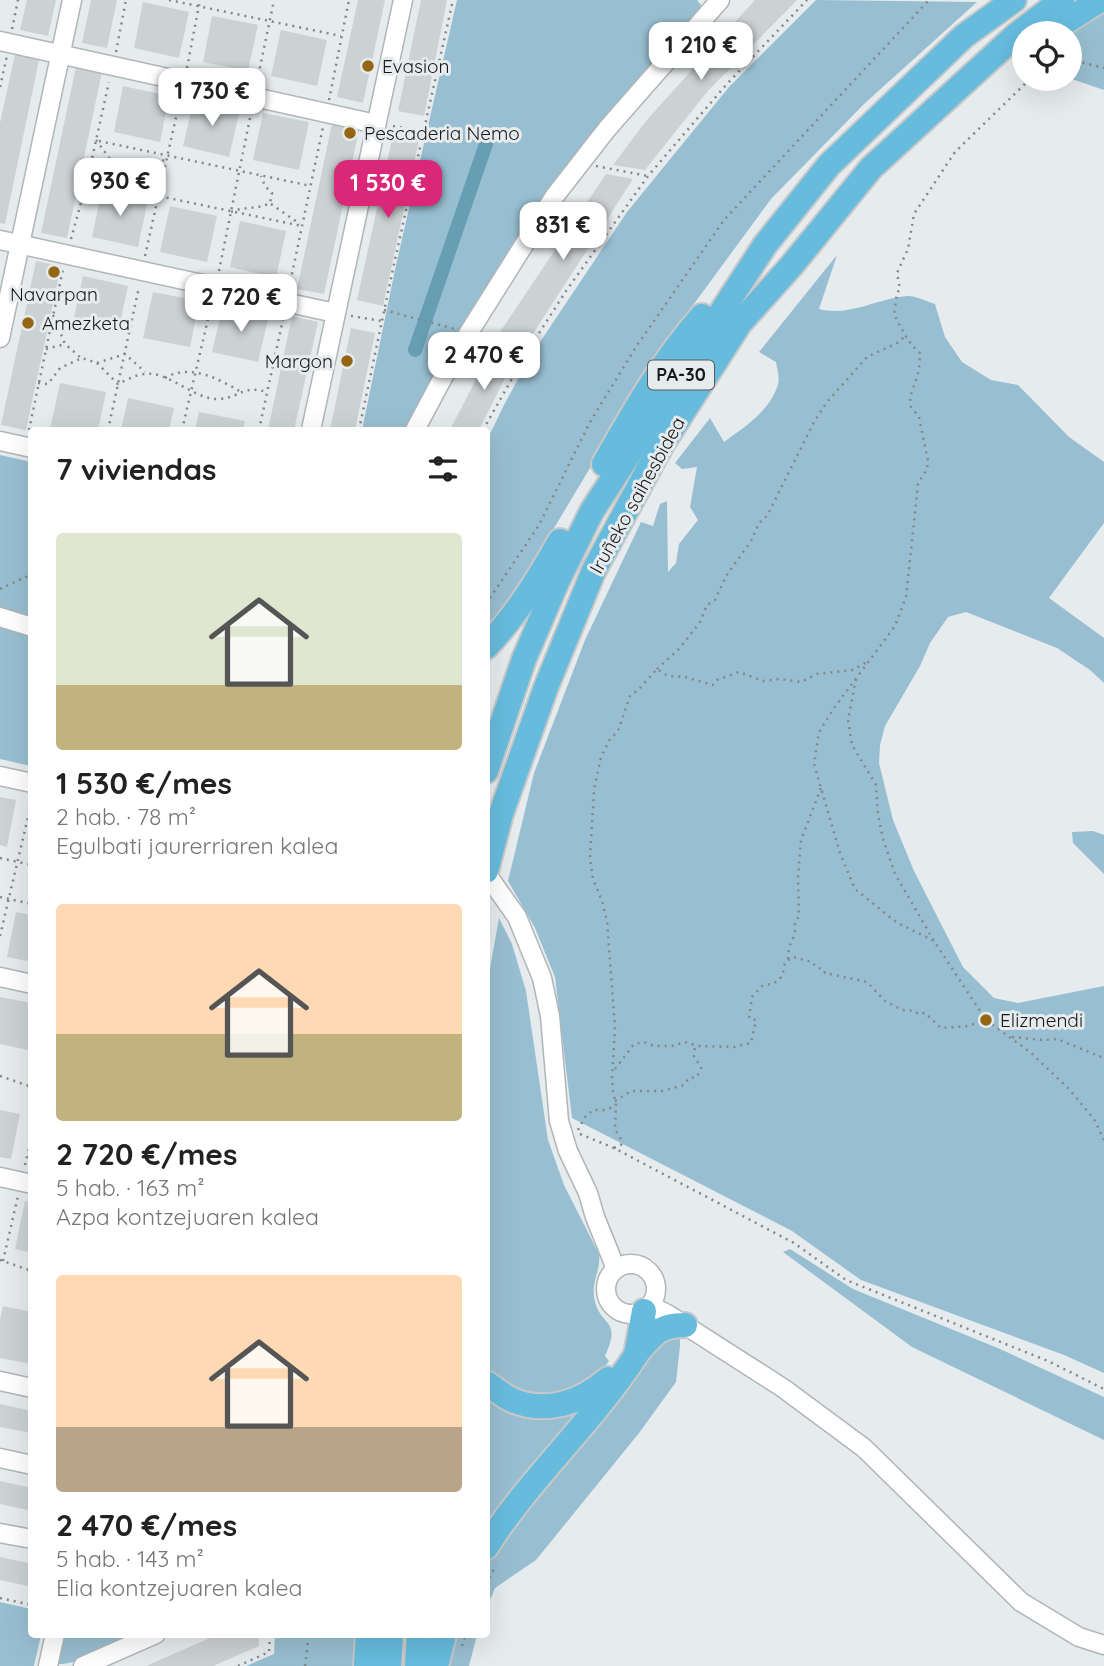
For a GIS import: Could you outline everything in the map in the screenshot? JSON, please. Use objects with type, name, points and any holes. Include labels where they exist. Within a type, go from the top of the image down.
[{"type":"highway","points":[[964,36],[1002,0]]},
{"type":"highway","name":"Iruñeko saihesbidea","points":[[490,759],[524,659],[556,582],[592,511],[765,245],[829,165],[859,135],[964,36],[1014,0]]},
{"type":"highway","name":"Iruñeko saihesbidea","points":[[490,857],[501,814],[546,687],[600,559],[661,446],[733,334],[871,169],[1015,36],[1062,0]]},
{"type":"highway","points":[[1060,21],[1085,0]]},
{"type":"highway","points":[[1066,21],[1100,0]]},
{"type":"highway","points":[[792,265],[912,147],[1012,60]]},
{"type":"highway","points":[[490,643],[546,566],[635,409],[690,330],[765,245]]},
{"type":"highway","points":[[636,1354],[644,1306]]},
{"type":"highway","points":[[490,1386],[510,1399],[547,1408],[582,1398],[608,1378],[621,1362],[644,1306]]},
{"type":"highway","points":[[490,1541],[529,1486],[615,1385],[636,1354],[659,1329],[668,1325],[685,1325]]},
{"type":"highway","points":[[366,1666],[368,1638]]},
{"type":"highway","points":[[389,1666],[391,1638]]},
{"type":"highway","points":[[417,1666],[419,1638]]},
{"type":"highway","points":[[436,1666],[443,1638]]},
{"type":"street","points":[[0,338],[72,0]]},
{"type":"street","points":[[311,427],[403,0]]},
{"type":"street","points":[[417,427],[466,337],[554,197],[607,129],[720,0]]},
{"type":"street","points":[[0,41],[376,124]]},
{"type":"street","points":[[859,135],[883,157]]},
{"type":"street","points":[[0,240],[335,313]]},
{"type":"street","points":[[0,441],[28,442]]},
{"type":"street","points":[[0,617],[28,626]]},
{"type":"street","points":[[0,776],[28,782]]},
{"type":"street","points":[[490,878],[517,917],[542,978],[550,1016],[559,1121],[568,1151],[623,1267]]},
{"type":"street","points":[[0,977],[28,983]]},
{"type":"street","points":[[0,1177],[27,1183]]},
{"type":"street","points":[[644,1306],[655,1281],[650,1273],[640,1266],[623,1267],[607,1284],[607,1297],[613,1307],[644,1306],[688,1317],[724,1349]]},
{"type":"street","points":[[644,1306],[685,1325],[783,1388],[864,1448],[1021,1602],[1079,1637],[1104,1645]]},
{"type":"street","points":[[0,1381],[28,1387]]},
{"type":"street","points":[[0,1458],[28,1464]]},
{"type":"street","points":[[0,1533],[28,1538]]},
{"type":"street","points":[[48,1666],[54,1638]]},
{"type":"street","points":[[83,1666],[147,1638]]},
{"type":"path","points":[[32,427],[38,383],[66,255],[87,181],[126,0]]},
{"type":"path","points":[[169,0],[341,36]]},
{"type":"path","points":[[108,427],[200,0]]},
{"type":"path","points":[[183,427],[216,287],[274,0]]},
{"type":"path","points":[[260,427],[348,0]]},
{"type":"path","points":[[360,427],[453,0]]},
{"type":"path","points":[[485,427],[527,352],[566,291],[648,176],[726,85],[807,0]]},
{"type":"path","points":[[490,598],[539,525],[590,422],[636,346],[724,220],[929,0]]},
{"type":"path","points":[[1082,62],[1104,68]]},
{"type":"path","points":[[934,941],[896,922],[855,889],[840,853],[814,764],[819,733],[834,708],[895,626],[906,597],[919,484],[928,469],[919,417],[911,407],[910,398],[919,370],[920,353],[911,345],[894,314],[900,289],[897,273],[908,249],[914,214],[955,152],[1018,91]]},
{"type":"path","points":[[376,124],[424,132]]},
{"type":"path","points":[[96,140],[311,186]]},
{"type":"path","points":[[96,140],[110,159],[110,169]]},
{"type":"path","points":[[87,181],[104,177],[117,163],[153,166],[168,156]]},
{"type":"path","points":[[581,163],[648,176]]},
{"type":"path","points":[[261,176],[272,193],[271,203]]},
{"type":"path","points":[[87,181],[302,226]]},
{"type":"path","points":[[231,212],[242,208],[258,210],[271,203]]},
{"type":"path","points":[[271,203],[302,226]]},
{"type":"path","points":[[384,310],[466,337],[527,352]]},
{"type":"path","points":[[335,313],[382,321]]},
{"type":"path","points":[[53,315],[65,344],[82,358],[97,363],[118,384]]},
{"type":"path","points":[[614,1148],[622,1142],[615,1129],[615,1027],[607,921],[590,858],[595,782],[601,757],[610,739],[618,731],[630,695],[680,648],[700,622],[707,605],[715,600],[726,576],[751,541],[759,523],[767,516],[814,422],[827,402],[867,357],[899,342],[906,334]]},
{"type":"path","points":[[46,349],[65,344]]},
{"type":"path","points":[[97,363],[125,354]]},
{"type":"path","points":[[125,354],[145,373],[164,378],[203,397],[221,399],[253,388],[267,392]]},
{"type":"path","points":[[38,383],[48,384],[60,368],[82,358]]},
{"type":"path","points":[[118,384],[145,373]]},
{"type":"path","points":[[164,378],[173,373],[213,375],[241,392]]},
{"type":"path","points":[[0,589],[28,576]]},
{"type":"path","points":[[657,669],[668,676],[689,678],[713,685],[717,680],[739,672],[763,681],[779,679],[801,682],[817,674],[852,670],[868,662]]},
{"type":"path","points":[[857,677],[848,732],[852,745],[876,785],[883,839],[895,874],[934,941],[986,1020],[1030,1052],[1069,1089],[1094,1119],[1104,1140]]},
{"type":"path","points":[[613,1071],[634,1044],[645,1042],[654,1046],[672,1046],[685,1042],[734,1047],[751,1043],[756,1020],[749,1018],[752,997],[763,985],[773,985],[779,980],[795,934],[795,923],[799,916],[801,840],[821,788]]},
{"type":"path","points":[[0,936],[28,817]]},
{"type":"path","points":[[0,858],[28,864]]},
{"type":"path","points":[[0,897],[28,903]]},
{"type":"path","points":[[788,959],[793,957],[812,962],[825,973],[867,982],[885,1001],[902,1010],[925,1013],[940,1028],[968,1026],[986,1020]]},
{"type":"path","points":[[1009,1036],[1057,1039],[1104,1058]]},
{"type":"path","points":[[577,1133],[589,1112],[608,1109],[631,1091],[662,1091],[684,1085],[689,1078],[697,1076],[701,1068],[694,1056],[695,1045]]},
{"type":"path","points":[[0,1076],[28,1086]]},
{"type":"path","points":[[559,1121],[577,1133],[614,1148],[793,1243],[846,1280],[1048,1361],[1104,1389]]},
{"type":"path","points":[[27,1183],[1,1260],[28,1269]]},
{"type":"path","points":[[0,1598],[28,1604]]},
{"type":"path","points":[[238,1666],[269,1652],[270,1638]]},
{"type":"path","points":[[305,1666],[309,1638]]},
{"type":"shaded area","points":[[457,0],[697,0],[701,5],[696,17],[573,162],[412,427],[363,427],[396,265]]},
{"type":"shaded area","points":[[816,0],[977,2],[864,104],[771,199],[663,346],[511,600],[490,625],[490,434],[530,357],[627,212],[729,87]]},
{"type":"shaded area","points":[[1104,6],[1104,90],[1082,82],[1082,23]]},
{"type":"shaded area","points":[[837,255],[819,309],[842,311],[908,296],[935,304],[945,337],[962,362],[991,380],[1018,385],[1069,437],[1104,462],[1104,523],[1049,598],[1104,638],[1104,683],[1057,648],[966,612],[948,617],[930,643],[920,666],[885,726],[879,763],[893,820],[914,871],[963,967],[994,998],[1018,1003],[1104,986],[1104,1373],[1064,1355],[861,1280],[792,1231],[572,1118],[555,977],[535,928],[508,881],[534,773],[585,640],[641,522],[653,526],[660,504],[667,501],[668,572],[676,563],[679,544],[698,520],[690,507],[697,467],[682,469],[675,463],[710,418],[724,442],[756,417],[770,402],[779,382],[776,362],[759,352]]},
{"type":"shaded area","points":[[0,455],[28,461],[28,617],[0,609]]},
{"type":"shaded area","points":[[0,625],[28,634],[28,765],[0,759]]},
{"type":"shaded area","points":[[1093,831],[1104,835],[1104,874],[1073,843],[1072,832]]},
{"type":"shaded area","points":[[499,918],[512,944],[526,991],[548,1140],[564,1185],[599,1254],[594,1297],[612,1335],[605,1356],[609,1361],[595,1381],[550,1397],[520,1394],[490,1373],[490,969]]},
{"type":"shaded area","points":[[790,1249],[853,1289],[1000,1349],[1104,1397],[1104,1440],[912,1347],[783,1252]]},
{"type":"shaded area","points":[[680,1332],[676,1382],[639,1433],[536,1560],[495,1588],[490,1600],[491,1556],[653,1342]]},
{"type":"shaded area","points":[[490,1392],[589,1403],[490,1527]]},
{"type":"shaded area","points":[[0,1602],[28,1608],[28,1638],[40,1638],[34,1666],[0,1666]]},
{"type":"shaded area","points":[[62,1638],[137,1638],[87,1658],[56,1664]]},
{"type":"shaded area","points":[[275,1638],[360,1638],[355,1666],[246,1666],[274,1654]]},
{"type":"shaded area","points":[[453,1638],[476,1638],[469,1666],[443,1666]]},
{"type":"building","points":[[27,0],[56,0],[48,36],[20,30]]},
{"type":"building","points":[[91,0],[117,0],[107,48],[82,43]]},
{"type":"building","points":[[358,0],[385,0],[363,103],[337,97]]},
{"type":"building","points":[[421,0],[447,0],[424,116],[398,111]]},
{"type":"building","points":[[755,0],[797,0],[707,92],[645,170],[613,165],[646,121]]},
{"type":"building","points":[[143,2],[189,12],[179,58],[134,48]]},
{"type":"building","points":[[212,16],[258,25],[248,71],[203,62]]},
{"type":"building","points":[[281,30],[327,40],[317,86],[271,76]]},
{"type":"building","points":[[15,54],[39,60],[5,224],[0,223],[0,123]]},
{"type":"building","points":[[76,67],[102,72],[67,238],[41,233]]},
{"type":"building","points":[[123,86],[169,96],[160,142],[114,132]]},
{"type":"building","points":[[194,99],[240,109],[229,157],[183,146]]},
{"type":"building","points":[[263,113],[309,122],[299,170],[253,160]]},
{"type":"building","points":[[332,124],[359,130],[324,294],[297,289]]},
{"type":"building","points":[[393,135],[419,140],[383,306],[357,300]]},
{"type":"building","points":[[606,174],[633,179],[525,346],[494,341]]},
{"type":"building","points":[[102,190],[148,200],[138,247],[92,237]]},
{"type":"building","points":[[170,206],[217,216],[207,262],[160,252]]},
{"type":"building","points":[[240,221],[286,231],[276,278],[230,267]]},
{"type":"building","points":[[36,261],[61,266],[26,430],[1,425]]},
{"type":"building","points":[[83,276],[128,286],[118,332],[73,322]]},
{"type":"building","points":[[153,292],[199,301],[190,347],[143,338]]},
{"type":"building","points":[[223,305],[269,315],[258,362],[212,352]]},
{"type":"building","points":[[292,316],[318,322],[295,427],[269,427]]},
{"type":"building","points":[[351,328],[375,333],[356,427],[331,427]]},
{"type":"building","points":[[490,352],[516,356],[480,427],[452,427]]},
{"type":"building","points":[[60,383],[106,392],[99,427],[50,427]]},
{"type":"building","points":[[128,398],[174,408],[170,427],[122,427]]},
{"type":"building","points":[[199,412],[245,421],[244,427],[196,427]]},
{"type":"building","points":[[0,797],[16,800],[7,847],[0,845]]},
{"type":"building","points":[[16,912],[28,914],[28,961],[7,957]]},
{"type":"building","points":[[0,997],[28,1002],[28,1050],[0,1044]]},
{"type":"building","points":[[0,1110],[20,1114],[11,1159],[0,1157]]},
{"type":"building","points":[[25,1201],[28,1201],[28,1252],[15,1249]]},
{"type":"building","points":[[3,1306],[28,1311],[28,1363],[0,1358],[0,1320]]},
{"type":"building","points":[[0,1404],[28,1410],[28,1432],[0,1427]]},
{"type":"building","points":[[0,1481],[28,1487],[28,1510],[0,1504]]},
{"type":"building","points":[[0,1557],[28,1563],[28,1586],[0,1580]]},
{"type":"building","points":[[210,1638],[259,1638],[259,1646],[213,1666],[146,1666]]},
{"type":"waterway","points":[[415,350],[486,144]]},
{"type":"place","name":"Evasion","points":[[368,66]]},
{"type":"place","name":"Pescaderia Nemo","points":[[350,133]]},
{"type":"place","name":"Navarpan","points":[[54,272]]},
{"type":"place","name":"Amezketa","points":[[28,323]]},
{"type":"place","name":"Margon","points":[[347,361]]},
{"type":"place","name":"Elizmendi","points":[[986,1020]]}]
